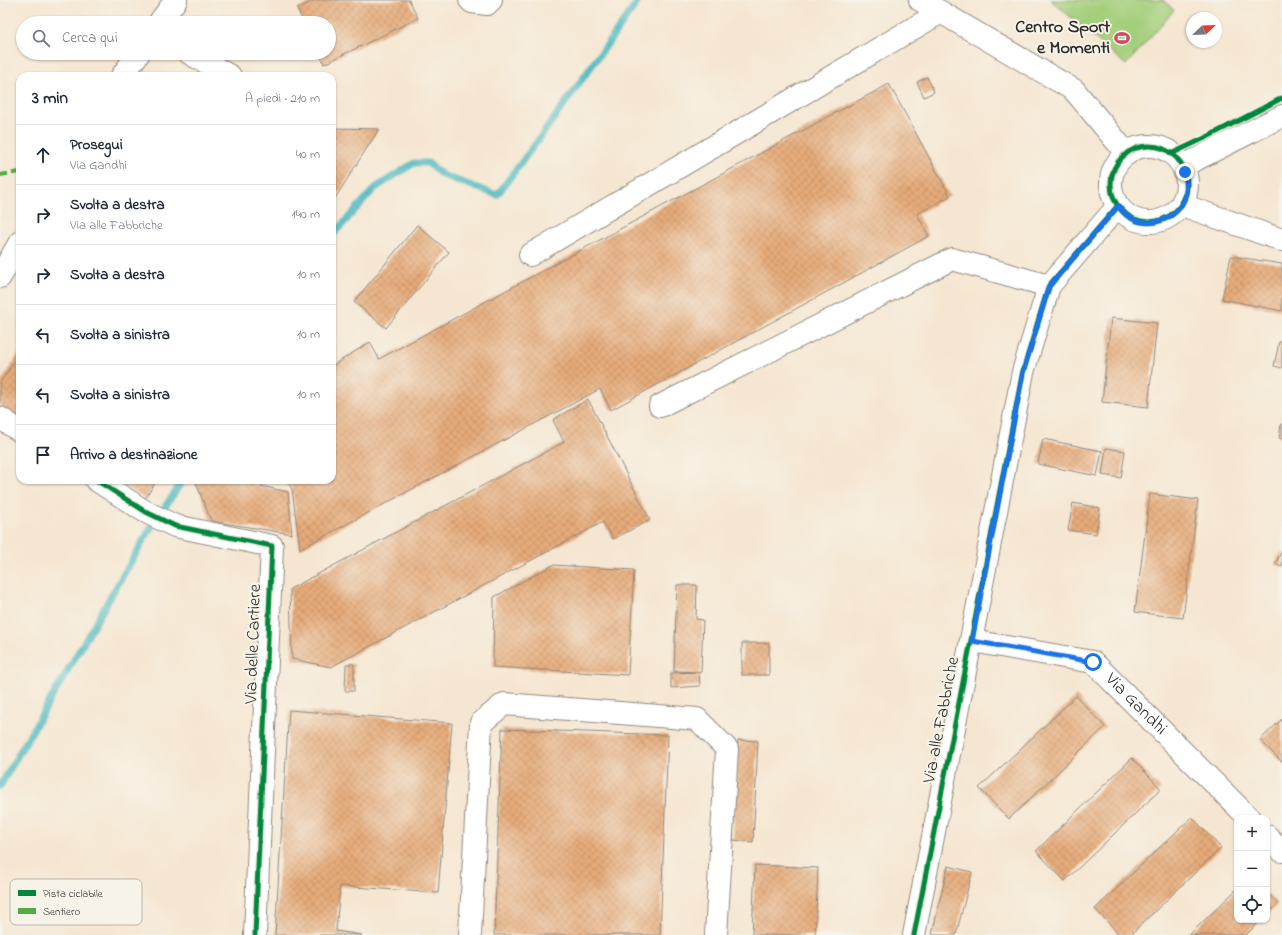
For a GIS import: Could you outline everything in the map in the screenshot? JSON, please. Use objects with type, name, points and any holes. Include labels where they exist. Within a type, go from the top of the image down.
[{"type":"street","points":[[164,16],[176,0]]},
{"type":"street","points":[[470,0],[472,2],[487,4],[491,0]]},
{"type":"street","points":[[920,0],[1074,90],[1126,154]]},
{"type":"street","points":[[530,255],[941,12]]},
{"type":"street","points":[[125,72],[133,60]]},
{"type":"street","points":[[201,60],[223,72]]},
{"type":"street","points":[[1183,166],[1282,116]]},
{"type":"street","points":[[1142,147],[1157,147],[1169,152],[1183,166],[1187,187],[1186,196],[1182,205],[1165,220],[1145,222],[1128,217],[1118,206],[1113,195],[1111,184],[1113,172],[1119,161],[1126,154],[1142,147]]},
{"type":"street","points":[[1182,205],[1282,240]]},
{"type":"street","name":"Via alle Fabbriche","points":[[914,935],[1023,372],[1049,286],[1118,206]]},
{"type":"street","points":[[0,277],[16,249]]},
{"type":"street","points":[[660,406],[952,259],[1049,286]]},
{"type":"street","points":[[0,418],[16,428]]},
{"type":"street","name":"Via delle Cartiere","points":[[102,484],[146,512],[175,526],[272,546],[255,935]]},
{"type":"street","name":"Via Gandhi","points":[[972,641],[1093,662],[1246,815]]},
{"type":"street","points":[[470,935],[481,723],[504,704],[697,719],[727,749],[716,935]]},
{"type":"street","points":[[1270,839],[1282,851]]},
{"type":"green space","name":"Centro Sport e Momenti","points":[[1051,0],[1163,0],[1174,10],[1126,65]]},
{"type":"building","points":[[315,0],[409,0],[418,18],[336,58],[336,16],[300,16],[297,9]]},
{"type":"building","points":[[322,60],[332,60],[324,64]]},
{"type":"building","points":[[927,77],[934,92],[924,97],[917,82]]},
{"type":"building","points":[[889,84],[950,196],[917,214],[929,236],[611,410],[600,389],[300,549],[292,489],[289,484],[336,484],[336,363],[370,342],[379,359]]},
{"type":"building","points":[[336,128],[379,129],[336,197]]},
{"type":"building","points":[[417,225],[449,252],[386,328],[354,302]]},
{"type":"building","points":[[1231,256],[1282,264],[1282,311],[1222,299]]},
{"type":"building","points":[[1111,318],[1157,323],[1148,407],[1102,402]]},
{"type":"building","points":[[1279,342],[1282,342],[1282,368],[1274,366]]},
{"type":"building","points":[[16,358],[16,418],[0,408],[0,383]]},
{"type":"building","points":[[588,399],[650,520],[613,539],[603,522],[331,667],[292,659],[290,589],[564,442],[553,420]]},
{"type":"building","points":[[1282,424],[1282,439],[1279,438]]},
{"type":"building","points":[[1043,439],[1102,451],[1097,476],[1038,464]]},
{"type":"building","points":[[1106,448],[1125,451],[1121,478],[1102,475]]},
{"type":"building","points":[[121,484],[154,484],[145,499]]},
{"type":"building","points":[[197,484],[252,484],[288,492],[292,534],[211,521]]},
{"type":"building","points":[[1150,494],[1198,500],[1183,618],[1135,612]]},
{"type":"building","points":[[1073,503],[1100,508],[1096,534],[1068,530]]},
{"type":"building","points":[[1282,551],[1282,567],[1275,564]]},
{"type":"building","points":[[553,565],[634,570],[628,675],[493,667],[494,597]]},
{"type":"building","points":[[677,585],[697,585],[696,619],[703,620],[701,672],[674,671]]},
{"type":"building","points":[[742,643],[769,643],[769,675],[742,675]]},
{"type":"building","points":[[346,664],[354,664],[354,691],[345,691]]},
{"type":"building","points":[[699,672],[700,686],[671,688],[671,673]]},
{"type":"building","points":[[1076,696],[1105,727],[1009,819],[979,788]]},
{"type":"building","points":[[289,710],[452,723],[438,893],[340,886],[336,931],[362,935],[275,935]]},
{"type":"building","points":[[1282,719],[1282,762],[1260,740]]},
{"type":"building","points":[[502,729],[668,735],[660,935],[494,935]]},
{"type":"building","points":[[738,740],[758,741],[753,842],[733,840]]},
{"type":"building","points":[[1132,758],[1161,789],[1065,881],[1036,851]]},
{"type":"building","points":[[1192,817],[1221,848],[1130,935],[1120,935],[1095,909]]},
{"type":"building","points":[[755,865],[818,868],[815,935],[752,935]]},
{"type":"building","points":[[948,866],[972,872],[956,935],[935,935],[932,934]]},
{"type":"building","points":[[1234,892],[1234,923],[1258,923],[1246,935],[1189,935]]},
{"type":"building","points":[[1270,895],[1278,904],[1270,912]]},
{"type":"waterway","points":[[336,232],[375,188],[414,163],[428,163],[442,175],[497,195],[639,0]]},
{"type":"waterway","points":[[0,786],[149,531],[180,484]]},
{"type":"marked path","points":[[0,175],[16,173]]},
{"type":"cycle path","points":[[1171,154],[1282,98]]},
{"type":"cycle path","points":[[1149,146],[1163,149],[1176,157],[1184,170],[1187,184],[1184,198],[1176,211],[1163,219],[1149,222],[1135,219],[1122,211],[1114,198],[1111,184],[1114,170],[1122,157],[1135,149],[1149,146]]},
{"type":"cycle path","points":[[914,935],[1023,372],[1049,286],[1118,206]]},
{"type":"cycle path","points":[[102,484],[146,512],[175,526],[272,546],[255,935]]},
{"type":"place","name":"Centro Sport e Momenti","points":[[1122,38]]},
{"type":"route","points":[[1093,662],[972,641],[1023,372],[1049,286],[1118,206],[1128,217],[1145,222],[1165,220],[1174,213],[1182,205],[1186,196],[1187,187],[1185,172]]}]
